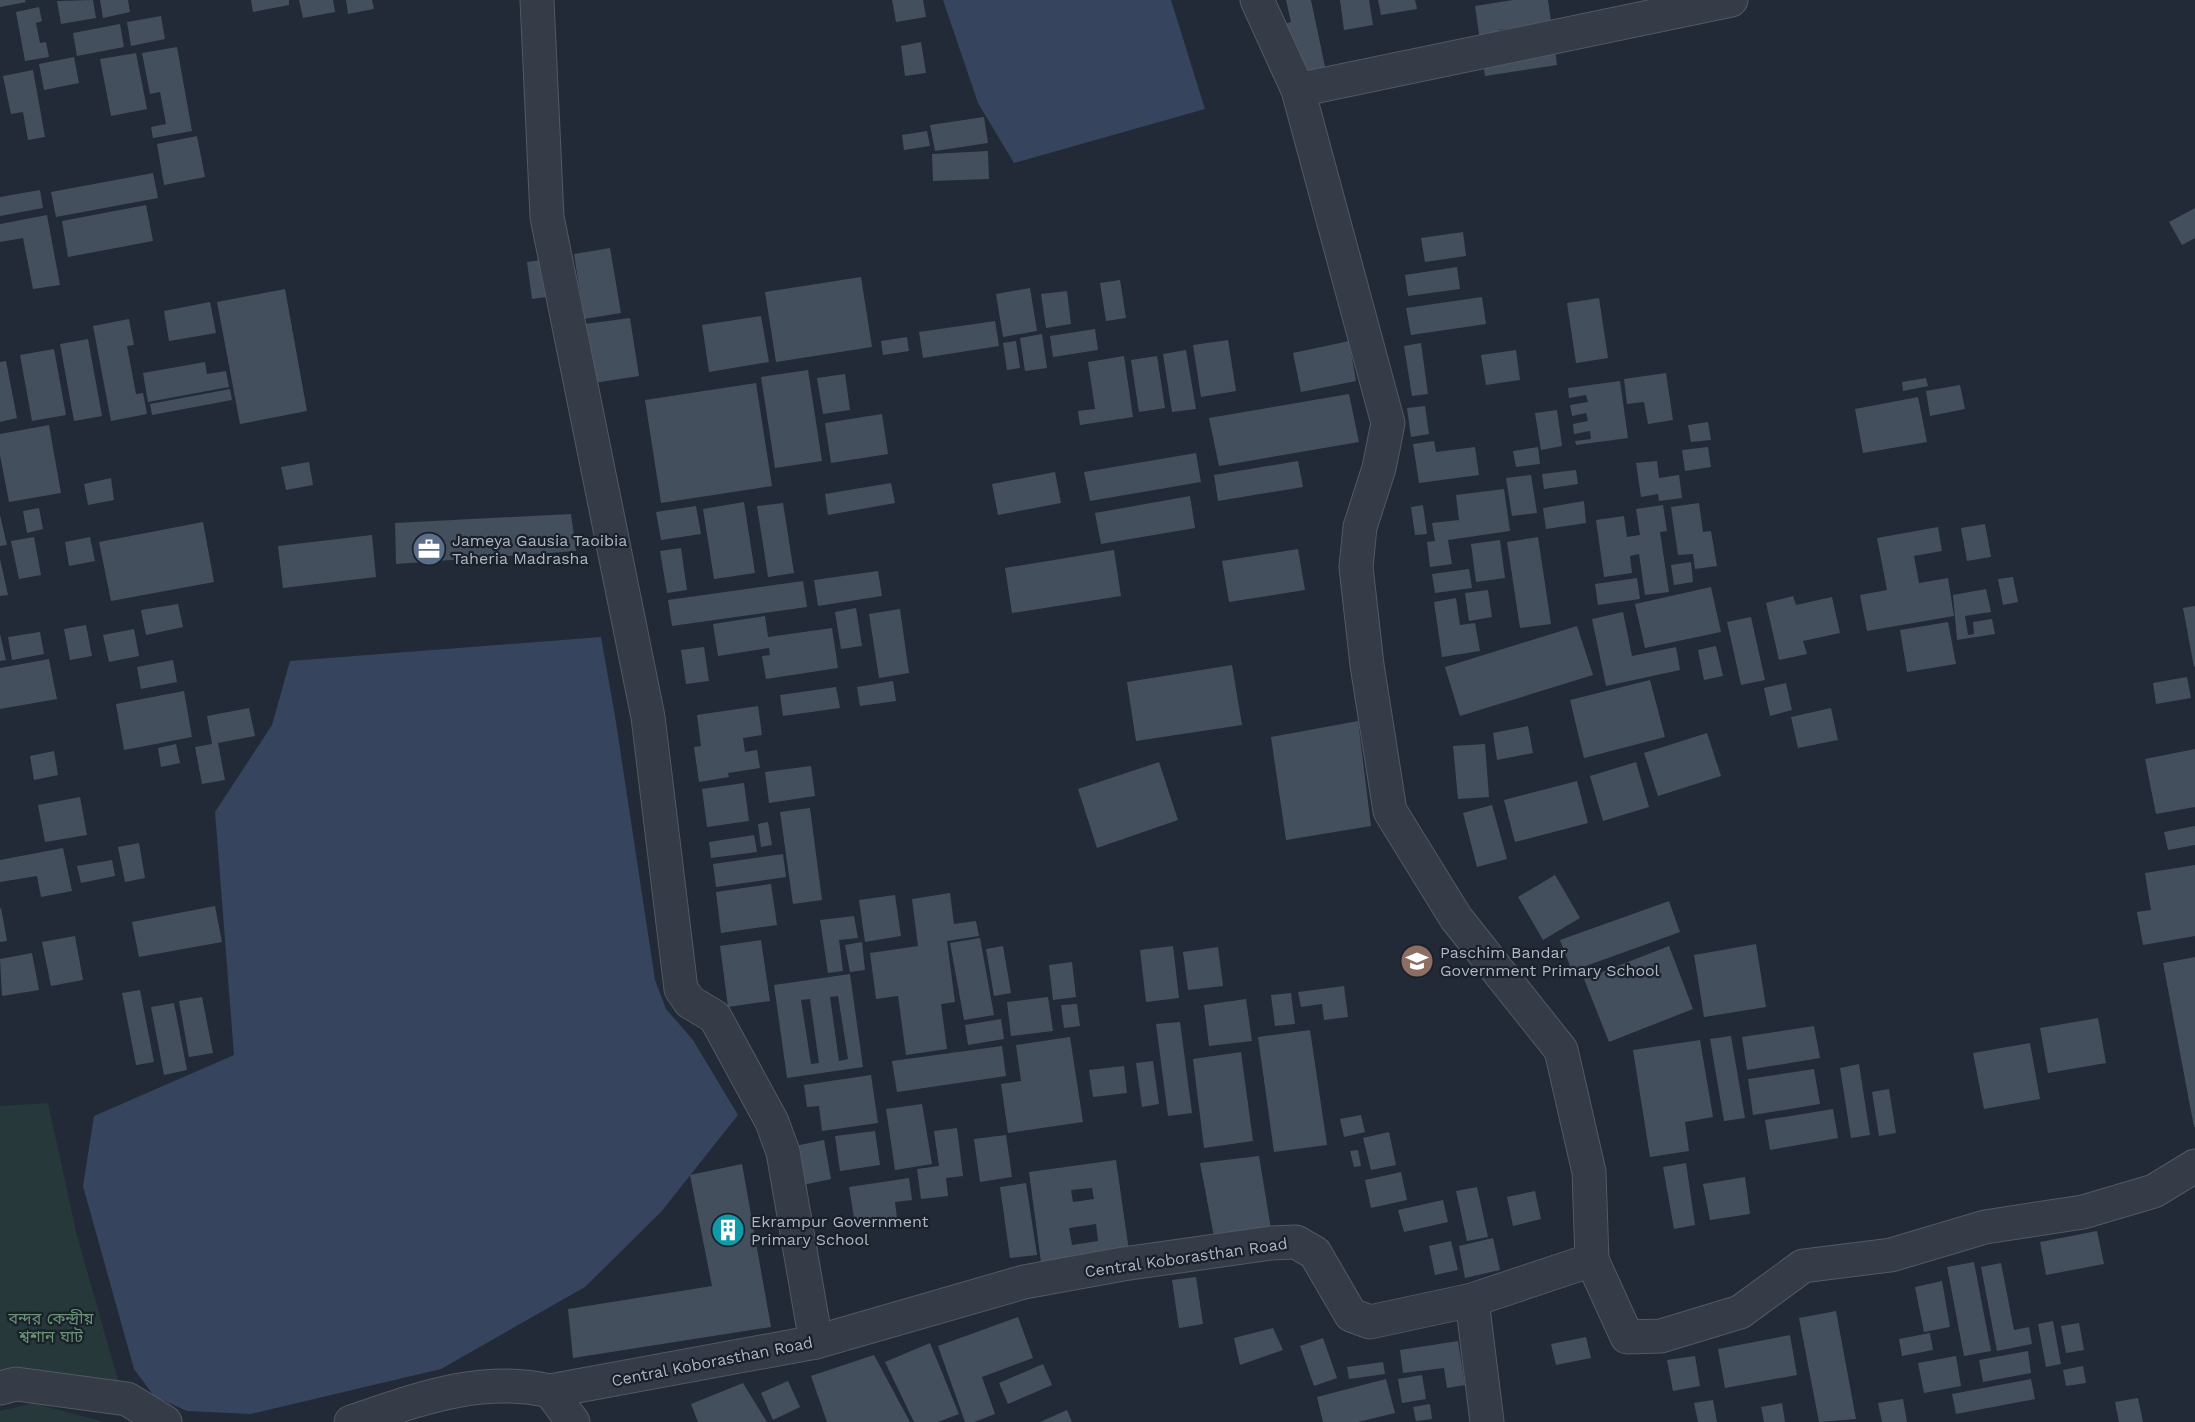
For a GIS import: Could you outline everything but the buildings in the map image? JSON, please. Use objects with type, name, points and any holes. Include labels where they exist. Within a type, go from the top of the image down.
[{"type":"street","points":[[537,0],[547,217],[648,717],[681,990],[690,1002],[715,1017],[772,1122],[783,1152],[816,1342]]},
{"type":"street","points":[[1257,0],[1298,90],[1388,423],[1379,468],[1360,527],[1356,567],[1367,665],[1390,811],[1456,918],[1561,1050],[1589,1172],[1592,1260],[1627,1337],[1661,1336],[1740,1312],[1803,1266],[1891,1255],[1985,1227],[2083,1212],[2154,1191],[2195,1166]]},
{"type":"street","points":[[1298,90],[1731,0]]},
{"type":"street","name":"Central Koborasthan Road","points":[[351,1422],[445,1390],[524,1385],[549,1391],[816,1342],[1024,1282],[1123,1264],[1271,1243],[1296,1242],[1315,1253],[1351,1315],[1370,1322],[1472,1300],[1592,1260]]},
{"type":"street","points":[[1472,1300],[1487,1422]]},
{"type":"street","points":[[0,1388],[16,1384],[127,1400],[165,1422]]},
{"type":"street","points":[[549,1391],[573,1422]]},
{"type":"green space","name":"বন্দর কেন্দ্রীয় শ্বশান ঘাট","points":[[48,1103],[77,1236],[118,1380],[0,1383],[0,1106]]},
{"type":"green space","points":[[33,1403],[104,1422],[0,1422],[0,1411]]},
{"type":"water","points":[[943,0],[1171,0],[1205,109],[1014,163],[978,103]]},
{"type":"water","points":[[601,637],[655,980],[666,1009],[693,1040],[738,1115],[661,1212],[585,1287],[441,1369],[251,1414],[187,1411],[154,1396],[134,1369],[83,1186],[94,1116],[234,1055],[215,812],[272,725],[290,661]]},
{"type":"place","name":"Jameya Gausia Taoibia Taheria Madrasha","points":[[429,549]]},
{"type":"place","name":"Paschim Bandar Government Primary School","points":[[1417,961]]},
{"type":"place","name":"Ekrampur Government Primary School","points":[[728,1230]]}]
